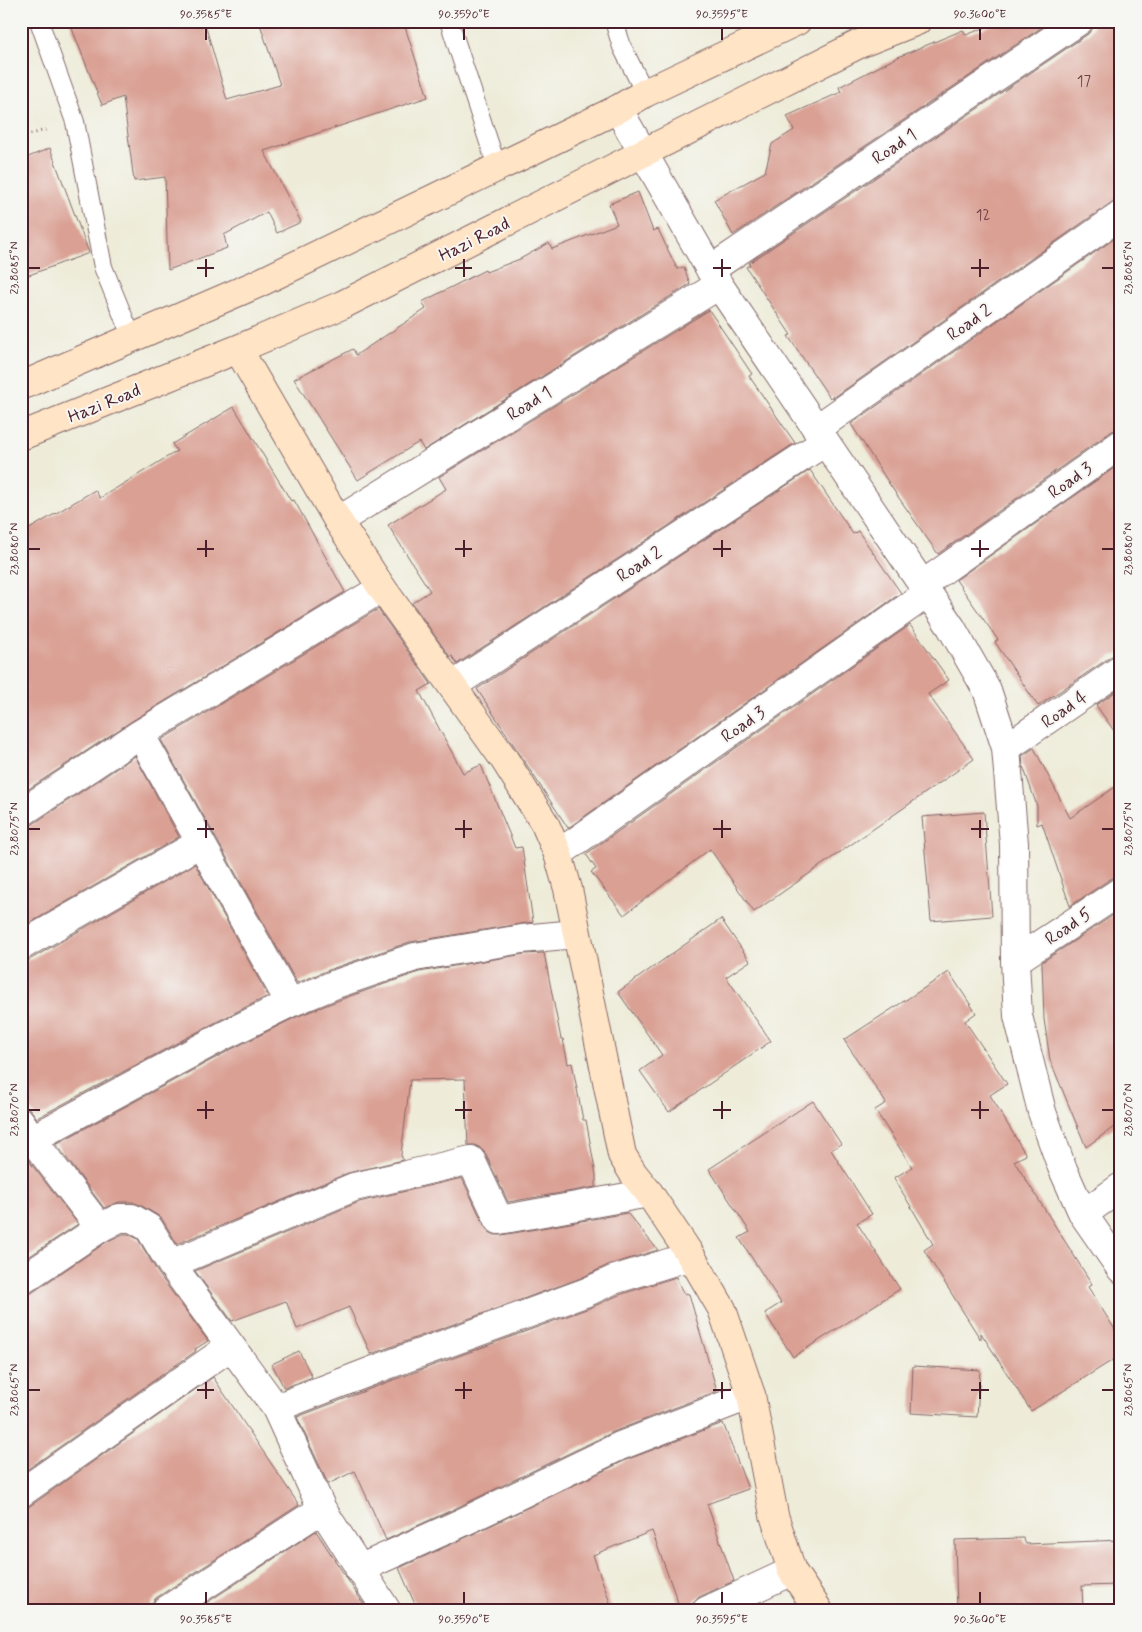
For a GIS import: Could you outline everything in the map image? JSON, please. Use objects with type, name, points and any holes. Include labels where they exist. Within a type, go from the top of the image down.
[{"type":"street","points":[[21,386],[257,284],[798,21]]},
{"type":"street","name":"Hazi Road","points":[[21,436],[238,349],[342,304],[644,154],[859,44],[917,21]]},
{"type":"street","name":"Road 1","points":[[338,521],[715,278],[1079,21]]},
{"type":"street","points":[[618,109],[715,278],[951,627],[987,690],[1006,748],[1014,844],[1015,961],[1018,1016],[1042,1112],[1061,1165],[1083,1214],[1121,1269]]},
{"type":"street","name":"Road 2","points":[[452,686],[821,435],[1121,215]]},
{"type":"street","points":[[238,349],[338,521],[382,588],[504,758],[545,824],[558,854],[568,889],[622,1155],[691,1256],[722,1309],[751,1395],[774,1515],[792,1571],[819,1611]]},
{"type":"street","name":"Road 3","points":[[558,854],[925,589],[1121,444]]},
{"type":"street","points":[[21,813],[140,734],[382,588]]},
{"type":"street","name":"Road 4","points":[[1006,748],[1121,669]]},
{"type":"street","points":[[140,734],[290,1003]]},
{"type":"street","points":[[21,946],[200,843]]},
{"type":"street","name":"Road 5","points":[[1015,961],[1121,891]]},
{"type":"street","points":[[100,1228],[26,1131],[290,1003],[336,984],[415,957],[510,941],[576,934]]},
{"type":"street","points":[[172,1264],[354,1187],[471,1160],[499,1220],[649,1194]]},
{"type":"street","points":[[1083,1214],[1121,1187]]},
{"type":"street","points":[[21,1282],[100,1228],[119,1218],[132,1218],[149,1228],[172,1264],[276,1408],[322,1509],[387,1611]]},
{"type":"street","points":[[276,1408],[587,1292],[614,1280],[691,1256]]},
{"type":"street","points":[[21,1493],[231,1346]]},
{"type":"street","points":[[359,1569],[461,1523],[620,1446],[751,1395]]},
{"type":"street","points":[[165,1611],[322,1509]]},
{"type":"street","points":[[706,1611],[792,1571]]},
{"type":"lane","points":[[39,21],[75,122],[103,268],[132,338]]},
{"type":"lane","points":[[449,21],[497,167]]},
{"type":"lane","points":[[614,21],[622,48],[646,94]]},
{"type":"building","points":[[69,21],[204,21],[227,100],[280,85],[259,21],[403,21],[428,97],[264,151],[301,222],[277,233],[267,212],[224,235],[227,248],[168,270],[165,177],[134,181],[123,97],[102,105]]},
{"type":"building","points":[[1002,21],[1051,21],[733,235],[714,200],[765,172],[772,144],[794,130],[787,116],[841,92],[839,87],[898,57],[963,30],[966,35]]},
{"type":"building","points":[[1094,21],[1121,21],[1121,200],[1112,202],[833,398],[833,396],[830,398],[788,336],[791,335],[746,267],[750,265],[749,263],[1088,34],[1093,28]]},
{"type":"building","points":[[50,148],[89,253],[21,278],[21,160]]},
{"type":"building","points":[[638,192],[653,231],[658,229],[677,269],[684,267],[690,284],[424,450],[419,442],[358,480],[294,379],[353,349],[356,355],[426,309],[422,302],[485,270],[486,272],[520,259],[549,243],[552,249],[617,224],[609,204]]},
{"type":"building","points":[[1121,234],[1121,429],[1112,431],[938,554],[892,488],[851,424]]},
{"type":"building","points":[[709,310],[752,374],[749,376],[795,443],[457,664],[412,603],[430,591],[388,525],[446,489],[439,477]]},
{"type":"building","points":[[234,407],[291,501],[294,500],[345,592],[132,721],[21,794],[21,534],[95,490],[100,498],[177,451],[172,444]]},
{"type":"building","points":[[1121,463],[1121,654],[1112,656],[1038,706],[995,642],[998,640],[956,580]]},
{"type":"building","points":[[810,470],[853,534],[858,531],[901,593],[568,828],[477,689]]},
{"type":"building","points":[[378,609],[431,684],[419,691],[463,773],[481,765],[515,848],[522,847],[533,922],[410,942],[331,969],[297,983],[161,740]]},
{"type":"building","points":[[910,625],[949,680],[928,694],[974,759],[754,912],[710,849],[624,915],[591,872],[596,869],[586,854]]},
{"type":"building","points":[[1121,688],[1121,741],[1096,705]]},
{"type":"building","points":[[1034,748],[1070,818],[1121,783],[1121,875],[1112,878],[1070,906],[1042,823],[1037,825],[1037,806],[1023,766],[1022,756]]},
{"type":"building","points":[[135,756],[179,837],[21,928],[21,829],[30,826]]},
{"type":"building","points":[[984,812],[992,916],[931,921],[922,817]]},
{"type":"building","points":[[195,864],[268,996],[37,1118],[29,1108],[21,1107],[21,962],[29,960]]},
{"type":"building","points":[[1121,910],[1121,1122],[1086,1147],[1050,1060],[1044,1019],[1042,962]]},
{"type":"building","points":[[721,919],[750,961],[726,977],[771,1041],[669,1112],[640,1071],[662,1055],[618,992]]},
{"type":"building","points":[[544,953],[561,1039],[563,1039],[568,1064],[572,1063],[583,1120],[586,1120],[596,1175],[596,1187],[508,1202],[485,1153],[475,1145],[468,1145],[465,1079],[410,1080],[401,1155],[403,1160],[348,1173],[177,1244],[162,1219],[140,1205],[132,1202],[119,1202],[104,1208],[56,1144],[232,1049],[296,1017],[419,972],[524,954]]},
{"type":"building","points":[[949,972],[976,1013],[965,1021],[1007,1084],[990,1095],[1026,1155],[1014,1161],[1092,1284],[1088,1287],[1121,1339],[1121,1355],[1031,1411],[981,1333],[981,1340],[924,1250],[933,1244],[894,1178],[912,1167],[875,1110],[886,1103],[844,1040]]},
{"type":"building","points":[[813,1101],[841,1144],[831,1150],[872,1214],[857,1223],[900,1289],[793,1357],[765,1313],[781,1303],[739,1238],[750,1232],[709,1169]]},
{"type":"building","points":[[21,1151],[78,1224],[21,1262]]},
{"type":"building","points":[[462,1178],[485,1227],[495,1235],[627,1213],[658,1250],[608,1265],[581,1278],[371,1354],[349,1307],[297,1329],[286,1301],[232,1321],[195,1271],[359,1202]]},
{"type":"building","points":[[123,1234],[128,1234],[138,1239],[158,1273],[208,1341],[21,1474],[21,1296],[30,1294],[108,1241]]},
{"type":"building","points":[[676,1277],[683,1293],[689,1294],[717,1391],[613,1432],[386,1540],[355,1471],[328,1484],[297,1417],[592,1307],[619,1295]]},
{"type":"building","points":[[299,1351],[312,1377],[284,1388],[272,1364]]},
{"type":"building","points":[[913,1366],[980,1370],[977,1417],[911,1413]]},
{"type":"building","points":[[213,1377],[299,1505],[156,1598],[151,1604],[150,1611],[28,1611],[21,1601],[21,1508],[30,1506]]},
{"type":"building","points":[[723,1423],[748,1489],[707,1504],[734,1581],[699,1597],[693,1602],[691,1611],[681,1611],[652,1531],[593,1555],[613,1611],[418,1611],[399,1568],[626,1460]]},
{"type":"building","points":[[316,1531],[368,1611],[194,1611]]},
{"type":"building","points":[[1023,1538],[1026,1544],[1121,1540],[1121,1585],[1082,1586],[1083,1611],[957,1611],[955,1540]]}]
